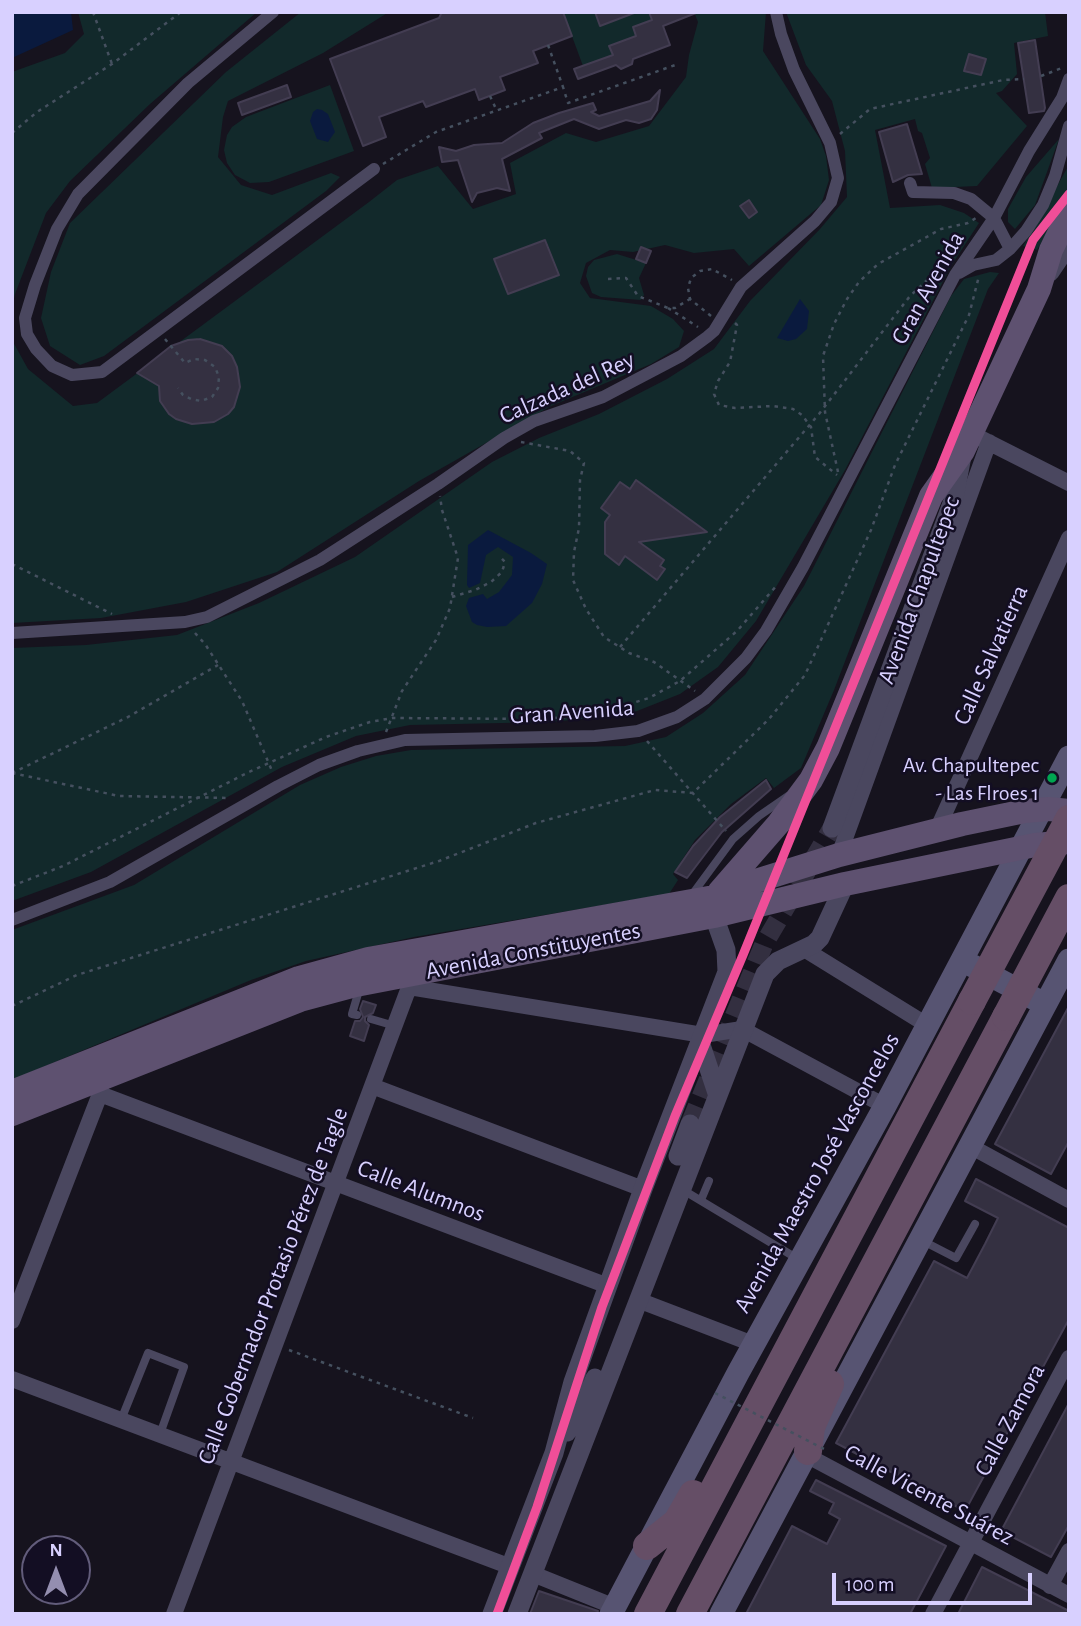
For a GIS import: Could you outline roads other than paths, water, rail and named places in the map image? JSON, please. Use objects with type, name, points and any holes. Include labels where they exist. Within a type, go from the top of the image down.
[{"type":"highway","points":[[648,1614],[1069,820]]},
{"type":"highway","points":[[690,1614],[1069,898]]},
{"type":"highway","points":[[813,1452],[811,1427],[834,1377],[832,1342]]},
{"type":"highway","points":[[647,1546],[677,1522],[708,1465],[741,1437]]},
{"type":"main road","points":[[1039,289],[1051,250],[1069,213]]},
{"type":"main road","name":"Avenida Chapultepec","points":[[975,442],[1039,289]]},
{"type":"main road","points":[[714,906],[811,780],[828,748],[931,496],[975,442]]},
{"type":"main road","name":"Avenida Maestro José Vasconcelos","points":[[613,1610],[753,1344],[885,1106],[1069,757]]},
{"type":"main road","name":"Avenida Constituyentes","points":[[12,1092],[100,1076],[299,978],[345,965],[687,903],[714,906],[839,855],[937,830],[1041,809],[1069,811]]},
{"type":"main road","name":"Avenida Constituyentes","points":[[12,1114],[100,1076],[300,1000],[361,984],[412,980],[714,906],[845,884],[1022,848],[1069,842]]},
{"type":"main road","points":[[721,1614],[813,1452],[920,1240],[1069,960]]},
{"type":"main road","points":[[958,965],[976,966],[1024,992],[1035,999],[1042,1011]]},
{"type":"street","points":[[273,12],[188,83],[78,194],[57,229],[25,318],[27,334],[36,349],[52,366],[72,375],[102,372],[374,169]]},
{"type":"street","name":"Calzada del Rey","points":[[12,633],[137,626],[185,622],[207,617],[320,560],[534,421],[614,392],[681,356],[710,335],[741,286],[816,221],[831,202],[838,178],[831,142],[794,70],[776,12]]},
{"type":"street","name":"Gran Avenida","points":[[12,920],[110,882],[319,765],[381,745],[405,740],[595,736],[638,730],[677,717],[705,699],[746,658],[766,631],[809,556],[955,275],[990,214],[1049,122],[1069,79]]},
{"type":"street","points":[[955,275],[973,265],[996,260],[1010,249],[1043,205],[1055,177],[1069,126]]},
{"type":"street","points":[[910,183],[913,192],[954,193],[971,199],[990,214],[1010,249]]},
{"type":"street","name":"Avenida Chapultepec","points":[[1039,289],[1069,244]]},
{"type":"street","points":[[975,442],[1069,483]]},
{"type":"street","name":"Avenida Chapultepec","points":[[832,828],[975,442]]},
{"type":"street","name":"Avenida Chapultepec","points":[[839,855],[975,442]]},
{"type":"street","name":"Calle Salvatierra","points":[[937,830],[1069,538]]},
{"type":"street","points":[[517,1614],[765,974],[778,961],[820,938],[845,884]]},
{"type":"street","points":[[492,1614],[554,1453],[573,1382],[643,1189],[727,972],[726,950],[714,906]]},
{"type":"street","points":[[804,949],[927,1025]]},
{"type":"street","points":[[412,980],[701,1039],[742,1029],[885,1106]]},
{"type":"street","name":"Calle Gobernador Protasio Pérez de Tagle","points":[[174,1614],[412,980]]},
{"type":"street","points":[[701,1039],[717,1093]]},
{"type":"street","points":[[12,1321],[100,1076]]},
{"type":"street","name":"Calle Alumnos","points":[[100,1076],[336,1184],[608,1286]]},
{"type":"street","points":[[372,1086],[643,1189]]},
{"type":"street","points":[[554,1453],[589,1393],[690,1124]]},
{"type":"street","points":[[970,1146],[1069,1200]]},
{"type":"street","points":[[638,1300],[753,1344]]},
{"type":"street","name":"Calle Zamora","points":[[933,1614],[1069,1358]]},
{"type":"street","points":[[12,1379],[511,1567]]},
{"type":"street","name":"Calle Vicente Suárez","points":[[813,1452],[971,1543],[1069,1595]]},
{"type":"street","points":[[1050,1586],[1069,1551]]},
{"type":"street","points":[[533,1574],[613,1610]]},
{"type":"lane","points":[[687,903],[733,839],[758,816],[811,780]]},
{"type":"lane","points":[[356,1015],[352,1014],[361,984]]},
{"type":"lane","points":[[371,1019],[395,1026]]},
{"type":"lane","points":[[701,1200],[709,1181]]},
{"type":"lane","points":[[680,1188],[800,1260]]},
{"type":"lane","points":[[920,1240],[956,1258],[975,1224]]},
{"type":"lane","points":[[121,1420],[148,1353],[184,1367],[160,1435]]},
{"type":"water","points":[[12,12],[71,12],[73,30],[12,58]]},
{"type":"water","points":[[317,109],[328,114],[335,132],[328,142],[317,139],[310,121]]},
{"type":"water","points":[[800,299],[809,311],[807,329],[796,339],[788,341],[777,338]]},
{"type":"water","points":[[488,530],[547,564],[542,584],[532,603],[506,626],[477,625],[472,622],[466,606],[469,598],[483,594],[487,599],[499,592],[512,575],[513,557],[498,547],[486,555],[480,583],[469,588],[467,585],[468,545]]},
{"type":"tunnel","points":[[690,1124],[764,944],[832,828]]},
{"type":"place","name":"Av. Chapultepec - Las Flroes 1","points":[[1052,778]]}]
